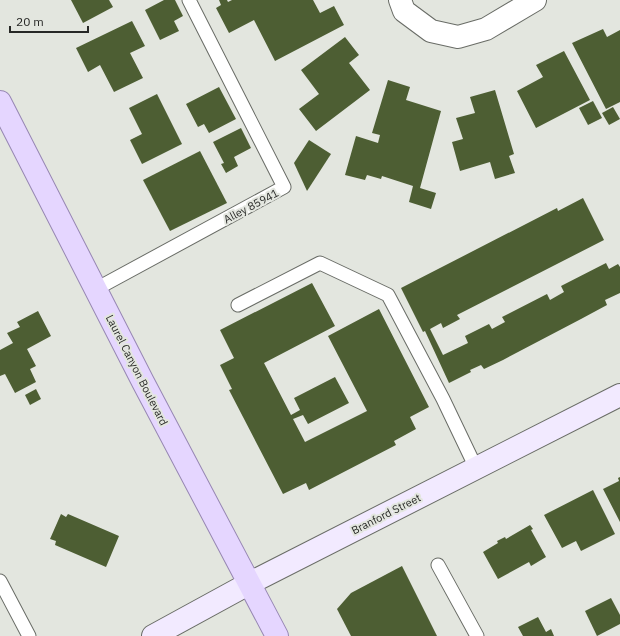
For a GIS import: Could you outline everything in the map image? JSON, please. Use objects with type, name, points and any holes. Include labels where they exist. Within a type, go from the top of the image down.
[{"type":"main road","name":"Laurel Canyon Boulevard","points":[[0,102],[277,636]]},
{"type":"main road","name":"Branford Street","points":[[153,636],[250,583],[620,395]]},
{"type":"street","points":[[400,0],[404,11],[431,30],[458,37],[486,28],[535,0]]},
{"type":"lane","name":"Alley 85941","points":[[96,289],[284,188],[189,0]]},
{"type":"lane","points":[[238,305],[320,263],[388,294],[443,399],[476,468]]},
{"type":"lane","points":[[438,565],[477,636]]},
{"type":"lane","points":[[0,581],[29,636]]},
{"type":"building","points":[[71,0],[109,0],[113,7],[83,23]]},
{"type":"building","points":[[164,0],[175,0],[183,16],[174,21],[179,31],[160,40],[145,10]]},
{"type":"building","points":[[219,0],[227,0],[228,2],[232,0],[313,0],[320,13],[334,6],[344,25],[275,61],[254,20],[229,33],[216,8],[221,5]]},
{"type":"building","points":[[132,21],[145,46],[130,53],[143,78],[114,92],[100,65],[88,72],[76,48]]},
{"type":"building","points":[[603,29],[607,37],[620,30],[620,102],[606,109],[572,43]]},
{"type":"building","points":[[345,37],[359,55],[349,63],[370,90],[316,131],[299,109],[319,94],[301,70]]},
{"type":"building","points":[[564,51],[590,100],[536,128],[517,91],[543,77],[536,65]]},
{"type":"building","points":[[388,80],[410,87],[406,100],[441,111],[420,188],[436,193],[431,209],[409,202],[413,186],[382,176],[381,179],[367,175],[365,180],[345,175],[356,136],[378,143],[380,135],[372,133]]},
{"type":"building","points":[[219,87],[236,119],[209,133],[204,124],[198,127],[186,104]]},
{"type":"building","points":[[495,90],[514,154],[509,156],[515,173],[495,179],[490,162],[460,171],[452,142],[463,139],[456,118],[475,113],[470,97]]},
{"type":"building","points":[[157,94],[182,144],[142,164],[130,140],[142,134],[129,108]]},
{"type":"building","points":[[593,101],[602,118],[588,125],[579,108]]},
{"type":"building","points":[[613,107],[620,119],[609,125],[602,113]]},
{"type":"building","points":[[241,128],[251,148],[234,157],[238,166],[226,173],[221,164],[224,163],[213,142]]},
{"type":"building","points":[[309,140],[331,154],[307,191],[294,163]]},
{"type":"building","points":[[200,151],[227,203],[170,231],[143,180]]},
{"type":"building","points":[[583,198],[604,240],[457,315],[460,319],[443,328],[441,323],[430,329],[443,355],[468,343],[465,336],[489,324],[492,329],[505,322],[502,317],[547,294],[550,300],[564,292],[561,286],[606,263],[609,269],[618,264],[620,267],[620,293],[605,300],[607,305],[581,319],[503,360],[484,369],[481,365],[449,383],[425,331],[423,332],[401,288],[557,208],[558,211]]},
{"type":"building","points":[[312,283],[335,326],[264,363],[291,415],[300,410],[294,398],[335,377],[349,403],[308,424],[303,415],[293,419],[305,442],[367,411],[328,336],[379,309],[429,407],[410,417],[416,429],[394,441],[396,445],[309,490],[306,483],[283,494],[229,390],[232,389],[220,365],[234,358],[220,330]]},
{"type":"building","points":[[38,311],[51,336],[27,349],[36,366],[30,369],[36,382],[15,393],[5,374],[0,376],[0,350],[13,343],[7,333],[20,327],[17,322]]},
{"type":"building","points":[[36,389],[41,399],[30,405],[25,395]]},
{"type":"building","points":[[620,477],[620,522],[603,489],[619,481],[618,478]]},
{"type":"building","points":[[593,490],[615,534],[581,551],[576,541],[562,548],[544,515]]},
{"type":"building","points":[[61,514],[66,517],[68,514],[119,536],[106,567],[55,545],[56,541],[50,539]]},
{"type":"building","points":[[530,525],[533,529],[531,530],[546,557],[531,566],[529,562],[498,579],[483,552],[498,543],[497,541],[505,537],[506,539]]},
{"type":"building","points":[[402,566],[437,636],[351,636],[337,609],[351,593]]},
{"type":"building","points":[[611,598],[620,615],[620,624],[597,636],[585,611]]},
{"type":"building","points":[[538,617],[546,632],[551,629],[554,636],[523,636],[518,627]]}]
